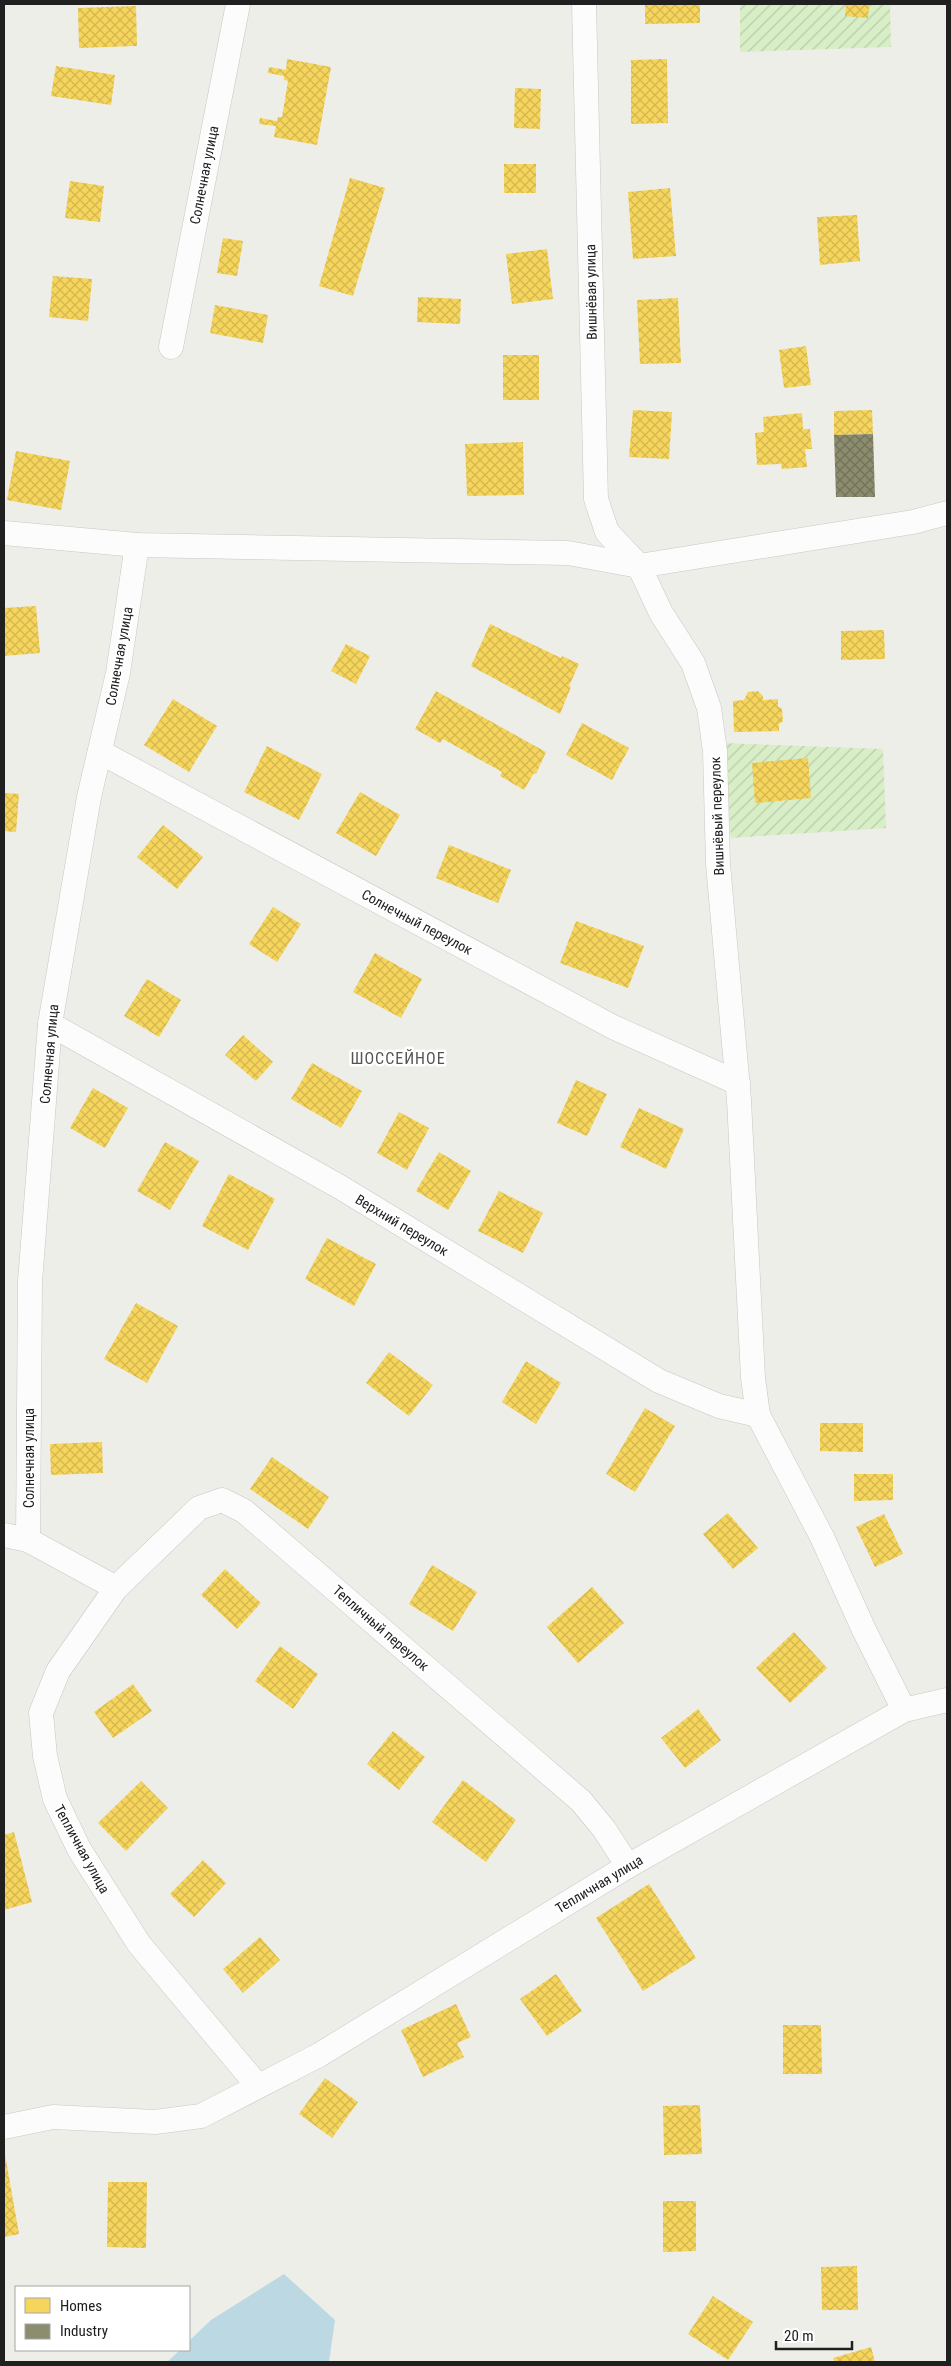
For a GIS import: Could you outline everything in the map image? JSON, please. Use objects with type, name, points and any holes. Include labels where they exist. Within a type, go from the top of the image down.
[{"type":"street","name":"Солнечная улица","points":[[170,347],[238,4]]},
{"type":"street","name":"Вишнёвая улица","points":[[584,4],[596,499],[607,532],[639,566]]},
{"type":"street","points":[[4,534],[137,545],[568,553],[639,566],[913,522],[947,512]]},
{"type":"street","name":"Солнечная улица","points":[[28,1540],[30,1282],[50,1024],[89,797],[118,673],[137,545]]},
{"type":"street","name":"Вишнёвый переулок","points":[[639,566],[661,613],[693,663],[709,708],[714,751],[718,864],[738,1083],[753,1378],[758,1415],[822,1537],[864,1630],[904,1710]]},
{"type":"street","name":"Солнечный переулок","points":[[100,752],[614,1027],[738,1083]]},
{"type":"street","name":"Верхний переулок","points":[[50,1024],[340,1188],[659,1381],[720,1406],[758,1415]]},
{"type":"street","name":"Тепличный переулок","points":[[116,1588],[199,1508],[222,1500],[244,1510],[581,1801],[604,1829],[628,1866]]},
{"type":"street","points":[[4,1534],[28,1540],[116,1588]]},
{"type":"street","name":"Тепличная улица","points":[[116,1588],[58,1671],[41,1713],[45,1756],[55,1799],[79,1849],[139,1944],[258,2086]]},
{"type":"street","name":"Тепличная улица","points":[[4,2127],[53,2118],[155,2122],[201,2116],[319,2055],[628,1866],[904,1710],[947,1700]]},
{"type":"green space","points":[[740,4],[890,4],[891,47],[740,52]]},
{"type":"green space","points":[[723,743],[883,749],[886,828],[731,838]]},
{"type":"water","points":[[284,2274],[335,2320],[329,2362],[167,2362],[179,2351],[190,2351],[190,2340],[211,2320]]},
{"type":"building: Homes","points":[[645,4],[700,4],[700,23],[645,24]]},
{"type":"building: Homes","points":[[846,4],[874,4],[869,7],[868,18],[845,16]]},
{"type":"building: Homes","points":[[136,6],[137,46],[79,48],[78,8]]},
{"type":"building: Homes","points":[[287,59],[331,67],[317,145],[274,137],[276,126],[259,124],[260,118],[277,121],[278,117],[282,117],[288,81],[284,80],[284,76],[268,73],[269,67],[286,70]]},
{"type":"building: Homes","points":[[667,59],[668,123],[631,124],[631,60]]},
{"type":"building: Homes","points":[[56,66],[115,75],[111,105],[51,96]]},
{"type":"building: Homes","points":[[515,88],[541,89],[540,129],[514,128]]},
{"type":"building: Homes","points":[[504,164],[536,164],[536,193],[504,193]]},
{"type":"building: Homes","points":[[350,178],[385,188],[353,296],[319,286]]},
{"type":"building: Homes","points":[[70,181],[104,186],[100,222],[65,218]]},
{"type":"building: Homes","points":[[670,188],[676,256],[633,259],[628,192]]},
{"type":"building: Homes","points":[[857,215],[860,261],[820,265],[817,217]]},
{"type":"building: Homes","points":[[223,238],[243,241],[237,276],[217,273]]},
{"type":"building: Homes","points":[[547,249],[553,299],[512,304],[506,254]]},
{"type":"building: Homes","points":[[53,276],[92,279],[88,321],[49,317]]},
{"type":"building: Homes","points":[[418,297],[461,299],[460,324],[417,322]]},
{"type":"building: Homes","points":[[678,298],[681,363],[640,364],[637,300]]},
{"type":"building: Homes","points":[[215,305],[268,315],[263,343],[210,333]]},
{"type":"building: Homes","points":[[806,346],[811,385],[784,388],[779,350]]},
{"type":"building: Homes","points":[[503,355],[539,355],[539,400],[503,400]]},
{"type":"building: Homes","points":[[633,410],[672,412],[669,459],[629,457]]},
{"type":"building: Homes","points":[[872,410],[873,434],[834,435],[834,411]]},
{"type":"building: Homes","points":[[802,413],[803,429],[810,429],[812,449],[805,449],[807,467],[782,469],[781,464],[757,465],[755,433],[764,432],[763,417]]},
{"type":"building: Homes","points":[[523,442],[524,495],[467,496],[465,444]]},
{"type":"building: Homes","points":[[16,451],[70,461],[61,510],[7,500]]},
{"type":"building: Homes","points":[[36,606],[40,653],[4,656],[4,608]]},
{"type":"building: Homes","points":[[490,624],[561,658],[562,656],[579,664],[569,686],[571,687],[560,714],[471,666]]},
{"type":"building: Homes","points":[[884,630],[885,659],[841,660],[841,631]]},
{"type":"building: Homes","points":[[346,644],[370,656],[356,684],[331,671]]},
{"type":"building: Homes","points":[[436,691],[546,752],[536,774],[534,773],[524,790],[500,776],[502,772],[443,739],[440,743],[415,729]]},
{"type":"building: Homes","points":[[758,691],[763,696],[763,700],[778,699],[778,706],[782,709],[783,721],[779,724],[779,731],[734,732],[733,701],[744,700],[748,692]]},
{"type":"building: Homes","points":[[173,699],[217,726],[189,772],[144,745]]},
{"type":"building: Homes","points":[[582,723],[629,748],[612,780],[566,755]]},
{"type":"building: Homes","points":[[267,746],[322,774],[299,820],[244,792]]},
{"type":"building: Homes","points":[[808,758],[811,798],[755,803],[752,763]]},
{"type":"building: Homes","points":[[360,792],[400,815],[376,856],[336,833]]},
{"type":"building: Homes","points":[[4,793],[19,794],[16,832],[4,831]]},
{"type":"building: Homes","points":[[163,825],[203,857],[177,889],[137,857]]},
{"type":"building: Homes","points":[[449,845],[511,870],[498,903],[436,878]]},
{"type":"building: Homes","points":[[273,907],[301,924],[277,962],[249,944]]},
{"type":"building: Homes","points":[[576,921],[644,946],[628,988],[560,963]]},
{"type":"building: Homes","points":[[375,953],[422,979],[401,1018],[353,992]]},
{"type":"building: Homes","points":[[147,979],[181,1000],[159,1037],[124,1016]]},
{"type":"building: Homes","points":[[243,1035],[273,1062],[256,1081],[225,1055]]},
{"type":"building: Homes","points":[[312,1063],[362,1091],[341,1128],[291,1099]]},
{"type":"building: Homes","points":[[576,1080],[607,1094],[587,1136],[557,1123]]},
{"type":"building: Homes","points":[[93,1088],[128,1108],[105,1148],[70,1128]]},
{"type":"building: Homes","points":[[639,1108],[684,1129],[666,1169],[620,1147]]},
{"type":"building: Homes","points":[[399,1112],[429,1128],[407,1170],[377,1153]]},
{"type":"building: Homes","points":[[165,1142],[199,1161],[170,1210],[137,1191]]},
{"type":"building: Homes","points":[[439,1152],[471,1171],[448,1210],[416,1191]]},
{"type":"building: Homes","points":[[229,1174],[275,1199],[248,1250],[202,1226]]},
{"type":"building: Homes","points":[[499,1191],[543,1213],[523,1253],[478,1231]]},
{"type":"building: Homes","points":[[327,1238],[376,1264],[354,1306],[305,1279]]},
{"type":"building: Homes","points":[[136,1303],[178,1326],[147,1383],[104,1359]]},
{"type":"building: Homes","points":[[389,1352],[433,1385],[409,1416],[366,1383]]},
{"type":"building: Homes","points":[[526,1361],[561,1383],[536,1424],[502,1402]]},
{"type":"building: Homes","points":[[645,1408],[675,1426],[635,1492],[606,1474]]},
{"type":"building: Homes","points":[[820,1423],[863,1423],[863,1452],[820,1451]]},
{"type":"building: Homes","points":[[102,1442],[103,1473],[51,1475],[50,1444]]},
{"type":"building: Homes","points":[[272,1457],[329,1497],[308,1529],[250,1489]]},
{"type":"building: Homes","points":[[854,1474],[893,1474],[893,1500],[854,1501]]},
{"type":"building: Homes","points":[[728,1513],[758,1548],[733,1569],[703,1534]]},
{"type":"building: Homes","points":[[884,1514],[903,1554],[875,1567],[856,1527]]},
{"type":"building: Homes","points":[[432,1565],[477,1592],[453,1631],[409,1604]]},
{"type":"building: Homes","points":[[225,1569],[261,1603],[237,1629],[201,1595]]},
{"type":"building: Homes","points":[[592,1587],[624,1623],[578,1663],[547,1627]]},
{"type":"building: Homes","points":[[794,1632],[827,1668],[790,1703],[756,1668]]},
{"type":"building: Homes","points":[[280,1646],[318,1674],[293,1709],[255,1681]]},
{"type":"building: Homes","points":[[133,1684],[152,1711],[113,1738],[94,1712]]},
{"type":"building: Homes","points":[[698,1709],[721,1740],[685,1768],[661,1738]]},
{"type":"building: Homes","points":[[393,1731],[425,1757],[399,1790],[367,1764]]},
{"type":"building: Homes","points":[[463,1780],[516,1820],[486,1862],[432,1822]]},
{"type":"building: Homes","points":[[141,1781],[168,1808],[126,1851],[98,1823]]},
{"type":"building: Homes","points":[[14,1832],[32,1902],[4,1910],[4,1835]]},
{"type":"building: Homes","points":[[203,1860],[226,1883],[194,1917],[170,1894]]},
{"type":"building: Homes","points":[[649,1884],[696,1958],[643,1991],[596,1918]]},
{"type":"building: Homes","points":[[260,1937],[280,1960],[243,1993],[223,1969]]},
{"type":"building: Homes","points":[[556,1974],[582,2011],[547,2036],[520,1999]]},
{"type":"building: Homes","points":[[456,2004],[471,2037],[457,2043],[464,2057],[423,2077],[401,2030]]},
{"type":"building: Homes","points":[[783,2025],[821,2025],[822,2074],[783,2074]]},
{"type":"building: Homes","points":[[325,2078],[358,2102],[332,2138],[299,2114]]},
{"type":"building: Homes","points":[[700,2105],[702,2154],[664,2155],[663,2106]]},
{"type":"building: Homes","points":[[4,2149],[19,2234],[4,2237]]},
{"type":"building: Homes","points":[[108,2182],[147,2182],[146,2248],[107,2247]]},
{"type":"building: Homes","points":[[663,2201],[696,2201],[696,2251],[663,2252]]},
{"type":"building: Homes","points":[[857,2266],[858,2310],[822,2310],[821,2267]]},
{"type":"building: Homes","points":[[713,2296],[753,2322],[728,2360],[688,2334]]},
{"type":"building: Homes","points":[[871,2347],[875,2362],[835,2362],[833,2358]]},
{"type":"building: Industry","points":[[873,434],[875,497],[836,497],[834,435]]},
{"type":"district","name":"ШОССЕЙНОЕ","points":[[398,1058]]}]
